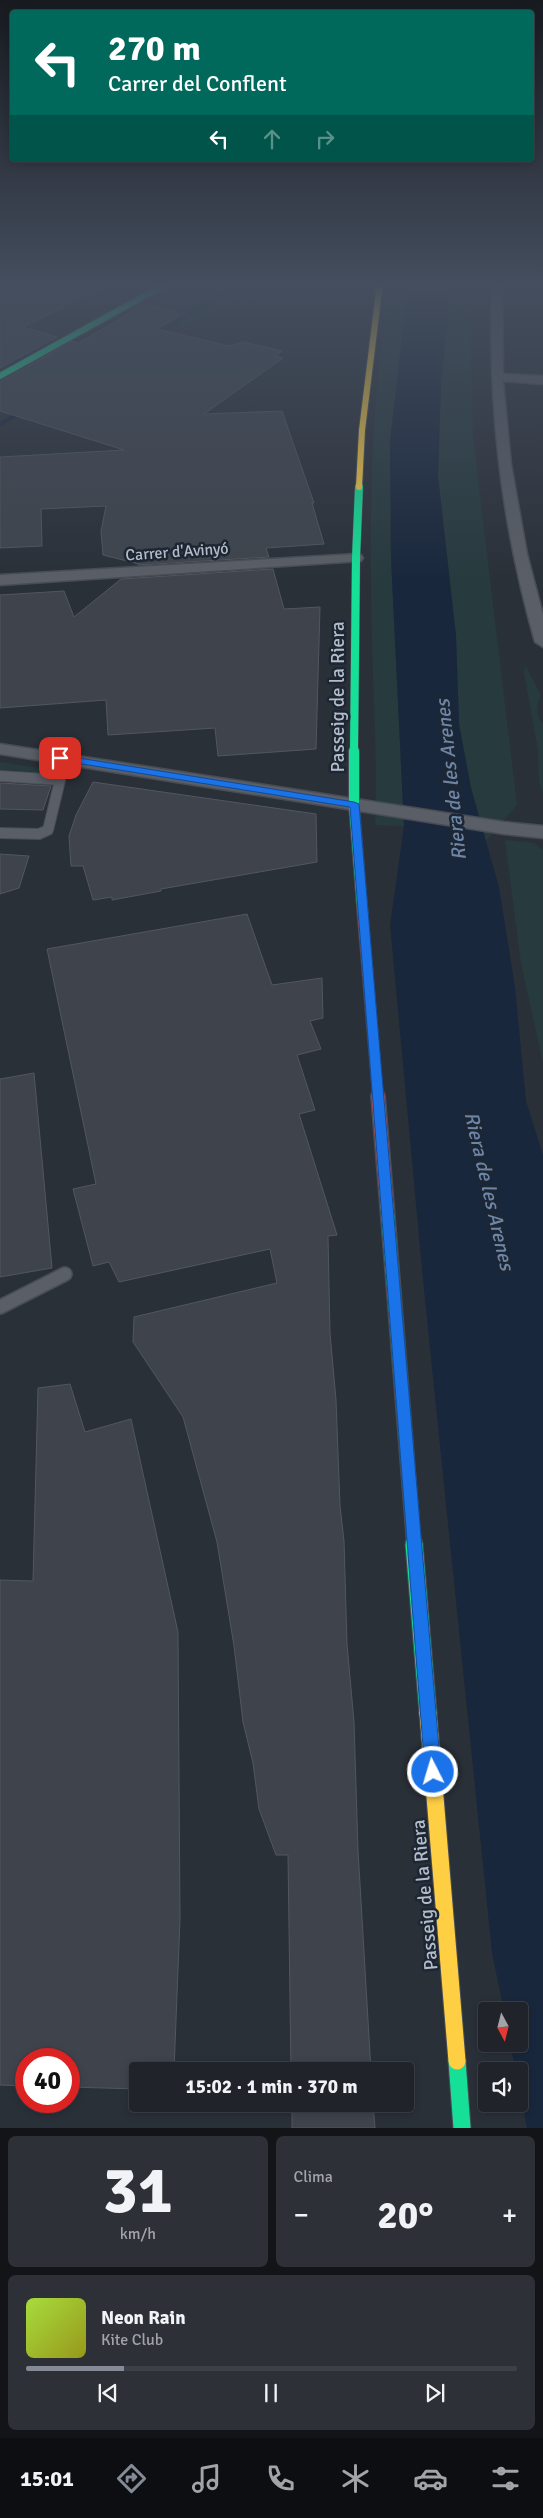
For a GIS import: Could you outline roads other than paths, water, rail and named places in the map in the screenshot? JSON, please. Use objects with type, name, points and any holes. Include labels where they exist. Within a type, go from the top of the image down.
[{"type":"street","name":"Passeig de la Riera","points":[[367,382],[362,424],[356,558],[354,804],[462,2128]]},
{"type":"street","points":[[502,382],[499,424],[515,536],[527,592],[543,642]]},
{"type":"street","points":[[503,382],[517,456]]},
{"type":"street","name":"Carrer d'Avinyó","points":[[0,580],[356,558]]},
{"type":"street","points":[[0,749],[504,828],[543,832]]},
{"type":"lane","points":[[0,776],[53,778],[60,780],[48,830],[39,834],[0,833]]},
{"type":"lane","points":[[0,1307],[65,1274]]},
{"type":"water","name":"Riera de les Arenes","points":[[397,382],[441,382],[438,476],[456,636],[459,724],[471,788],[499,887],[515,987],[526,1101],[543,1155],[543,2128],[527,2128],[524,2112],[528,2112],[528,2062],[514,2062],[512,2052],[528,2052],[528,2002],[502,2002],[492,1953],[423,1280],[390,925],[404,826],[391,558],[390,442]]},
{"type":"waterway","points":[[0,424],[22,412]]}]
